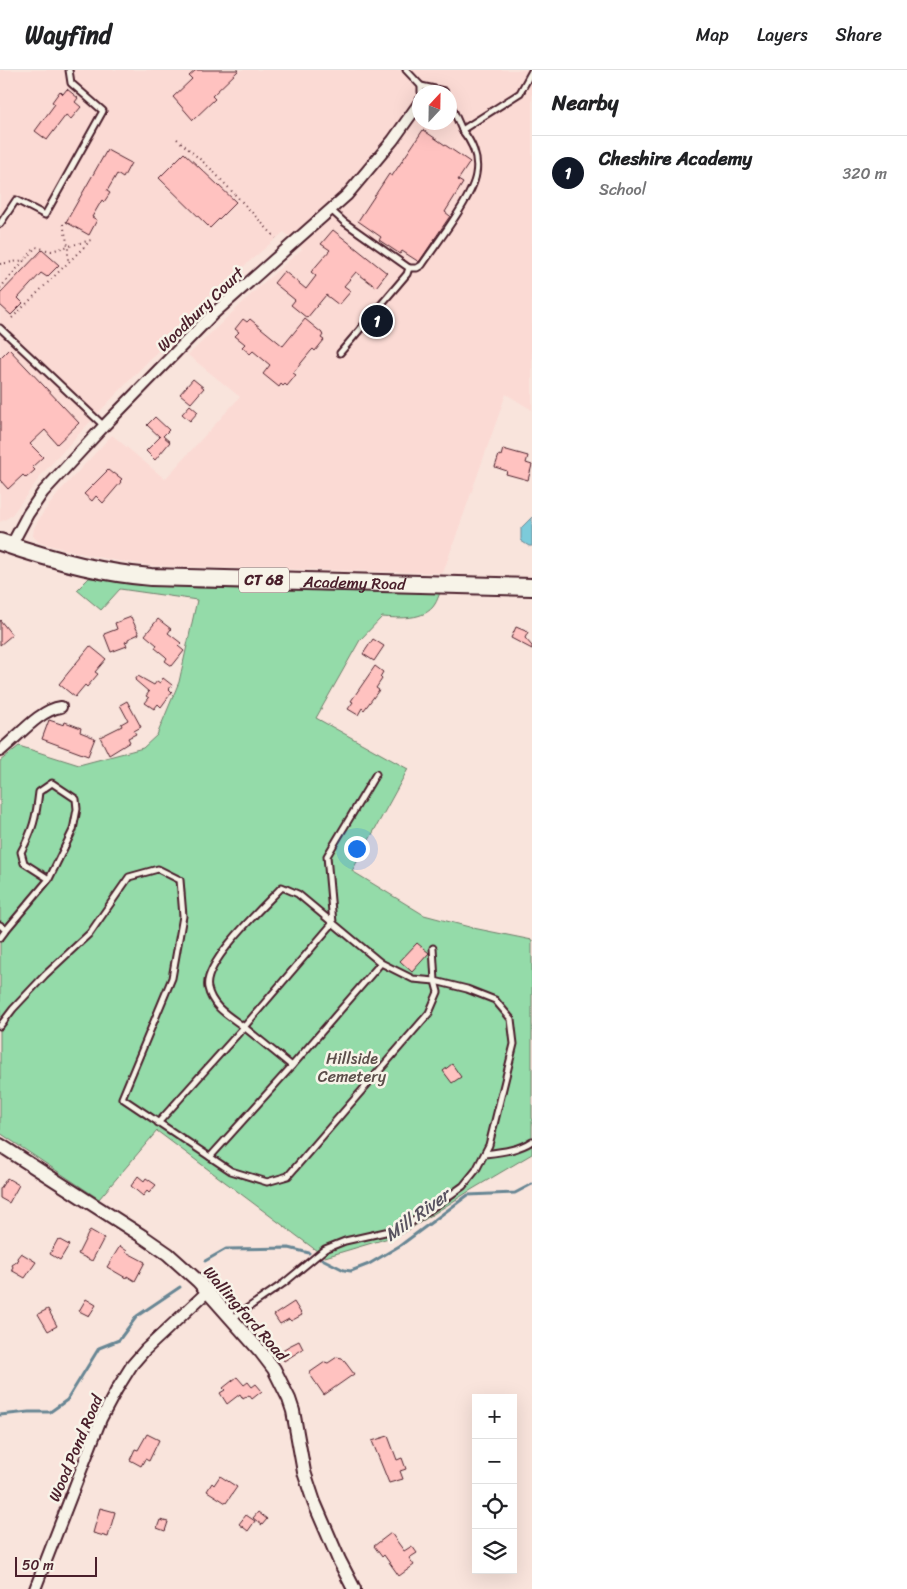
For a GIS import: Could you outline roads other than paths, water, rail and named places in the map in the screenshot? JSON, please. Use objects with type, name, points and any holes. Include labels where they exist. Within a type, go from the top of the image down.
[{"type":"main road","name":"Academy Road","points":[[5,544],[110,572],[144,576],[532,587]]},
{"type":"street","name":"Woodbury Court","points":[[5,544],[24,521],[43,492],[104,426],[212,315],[347,195],[393,140],[412,113]]},
{"type":"street","points":[[0,751],[51,708],[61,707]]},
{"type":"street","name":"Wallingford Road","points":[[0,1145],[142,1236],[186,1269],[233,1319],[274,1369],[293,1411],[304,1472],[314,1502],[339,1560],[354,1589]]},
{"type":"street","name":"Wood Pond Road","points":[[35,1589],[101,1419],[116,1389],[145,1350],[208,1291]]},
{"type":"lane","points":[[0,224],[16,200],[45,215],[103,111],[71,84],[69,70]]},
{"type":"lane","points":[[406,70],[420,85]]},
{"type":"lane","points":[[462,130],[520,93],[532,71]]},
{"type":"lane","points":[[331,210],[344,222],[409,268],[417,268],[422,265],[459,209],[475,180],[477,172],[476,157],[469,138],[462,130],[457,119]]},
{"type":"lane","points":[[340,353],[407,274],[409,268]]},
{"type":"lane","points":[[0,328],[104,426]]},
{"type":"lane","points":[[158,1123],[334,923],[327,856],[376,774]]},
{"type":"lane","points":[[0,938],[49,880],[73,830],[77,809],[76,799],[52,783],[39,792],[32,832],[21,852],[24,863],[49,880]]},
{"type":"lane","points":[[0,1026],[45,975],[90,933],[129,877],[158,868],[180,880],[183,916],[172,978],[122,1098],[231,1171],[267,1182],[288,1176],[429,1012],[438,992],[434,980],[433,948]]},
{"type":"lane","points":[[233,1319],[284,1283],[325,1250],[345,1241],[403,1228],[463,1186],[476,1170],[485,1154],[503,1093],[514,1044],[510,1018],[495,1000],[467,989],[434,980],[413,979],[380,963],[298,894],[282,887],[239,929],[212,969],[207,987],[215,1006],[292,1066]]},
{"type":"lane","points":[[0,925],[6,930]]},
{"type":"lane","points":[[210,1157],[292,1066],[380,963]]},
{"type":"lane","points":[[485,1154],[507,1150],[532,1141]]},
{"type":"water","points":[[532,517],[532,546],[529,546],[521,541],[521,528]]},
{"type":"waterway","name":"Mill River","points":[[322,1259],[344,1270],[351,1271],[369,1264],[401,1245],[468,1195],[515,1193],[532,1184]]},
{"type":"waterway","name":"Mill River","points":[[205,1261],[226,1249],[289,1248],[309,1253]]},
{"type":"waterway","name":"Mill River","points":[[0,1415],[50,1412],[67,1400],[99,1348],[119,1340],[137,1316],[180,1287]]},
{"type":"place","name":"Cheshire Academy","points":[[377,321]]},
{"type":"park label","name":"Hillside Cemetery","points":[[352,1067]]}]
